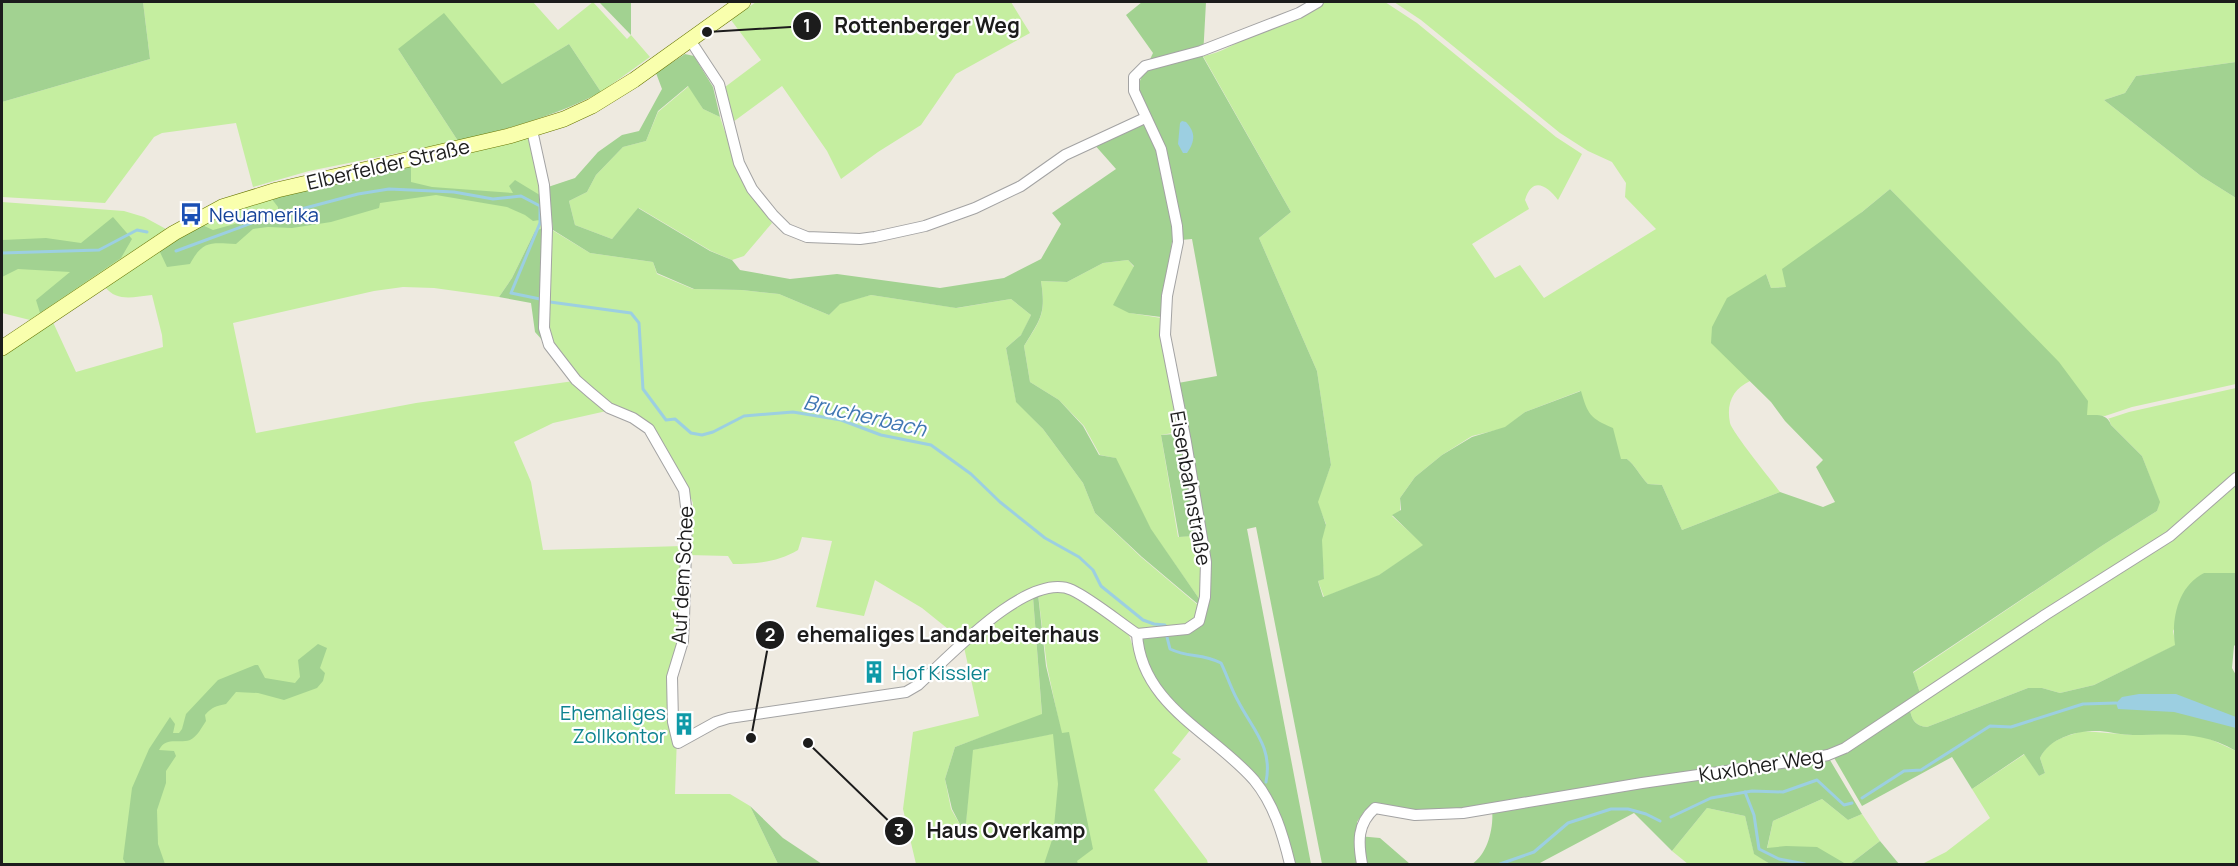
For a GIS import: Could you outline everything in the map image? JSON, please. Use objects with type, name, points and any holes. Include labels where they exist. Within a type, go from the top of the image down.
[{"type":"main road","name":"Elberfelder Straße","points":[[2,348],[174,233],[222,207],[277,190],[532,130],[564,119],[634,81],[743,2]]},
{"type":"street","name":"Eisenbahnstraße","points":[[1137,634],[1187,629],[1199,621],[1206,584],[1206,562],[1164,335],[1164,317],[1178,242],[1177,226],[1161,149],[1134,91],[1134,77],[1145,66],[1201,51],[1299,13],[1318,2]]},
{"type":"street","points":[[690,40],[719,84],[739,163],[752,189],[772,215],[788,229],[807,237],[860,239],[925,226],[975,208],[1021,186],[1065,155],[1145,118]]},
{"type":"street","name":"Auf dem Schee","points":[[532,130],[544,185],[547,229],[544,328],[549,345],[576,380],[591,393],[609,408],[633,418],[649,429],[684,490],[687,515],[683,640],[672,677],[673,722],[678,743],[716,722],[729,718],[906,692],[918,685],[1004,608],[1025,595],[1047,588],[1071,590],[1137,634]]},
{"type":"street","name":"Kuxloher Weg","points":[[1362,864],[1359,848],[1361,825],[1365,816],[1375,807],[1415,815],[1463,813],[1642,783],[1803,760],[1828,755],[1845,748],[2044,615],[2170,536],[2236,478]]},
{"type":"street","points":[[1137,634],[1143,668],[1164,700],[1194,728],[1225,752],[1261,789],[1282,831],[1290,864]]},
{"type":"green space","points":[[2,2],[143,2],[150,59],[2,102]]},
{"type":"green space","points":[[143,2],[533,2],[558,30],[593,2],[627,39],[631,35],[650,57],[601,92],[569,44],[503,84],[398,49],[458,141],[309,171],[253,187],[236,123],[162,133],[154,137],[105,203],[2,197],[2,102],[150,59]]},
{"type":"green space","points":[[599,2],[631,2],[631,35]]},
{"type":"green space","points":[[756,2],[1011,2],[1030,33],[956,74],[921,125],[841,179],[827,151],[782,86],[733,122],[725,87],[761,60],[731,20]]},
{"type":"green space","points":[[1142,2],[1206,2],[1203,57],[1291,212],[1259,238],[1317,371],[1331,465],[1318,502],[1326,525],[1322,540],[1324,579],[1318,581],[1323,597],[1379,575],[1423,545],[1392,515],[1401,510],[1400,498],[1415,477],[1442,455],[1472,437],[1505,427],[1525,412],[1581,391],[1591,415],[1613,428],[1621,459],[1630,461],[1648,484],[1662,485],[1682,530],[1780,492],[1823,507],[1835,502],[1816,467],[1823,460],[1785,421],[1771,402],[1711,343],[1712,327],[1727,298],[1766,274],[1771,288],[1786,287],[1782,269],[1862,212],[1890,189],[2059,362],[2088,401],[2087,415],[2107,418],[2111,425],[2142,456],[2160,502],[2157,511],[1913,672],[1921,696],[1827,755],[1862,814],[1848,820],[1822,799],[1773,821],[1767,848],[1817,847],[1846,864],[1770,864],[1754,854],[1745,816],[1707,808],[1672,851],[1634,813],[1538,864],[1472,864],[1478,860],[1489,840],[1492,809],[1415,812],[1384,807],[1365,810],[1357,822],[1358,836],[1380,838],[1410,864],[1322,864],[1256,527],[1247,529],[1311,864],[1293,864],[1257,779],[1165,700],[1146,669],[1142,637],[1202,621],[1205,535],[1179,537],[1161,435],[1188,433],[1178,383],[1217,376],[1192,239],[1181,240],[1181,227],[1138,85],[1153,53],[1126,15]]},
{"type":"green space","points":[[1325,2],[1385,2],[1417,23],[1556,137],[1582,154],[1558,200],[1545,187],[1536,185],[1528,192],[1525,200],[1529,209],[1472,244],[1495,278],[1520,265],[1544,298],[1656,229],[1625,197],[1626,183],[1612,162],[1588,151],[1560,133],[1421,20],[1394,2],[2236,2],[2236,62],[2136,76],[2125,93],[2104,100],[2201,176],[2236,198],[2236,384],[2132,407],[2105,416],[2087,415],[1972,275],[1890,189],[1862,212],[1786,287],[1771,288],[1766,274],[1750,381],[1739,388],[1732,398],[1729,416],[1732,428],[1780,492],[1682,530],[1662,485],[1648,484],[1630,461],[1621,460],[1587,412],[1580,391],[1525,412],[1505,428],[1472,436],[1442,455],[1415,477],[1400,498],[1400,511],[1392,516],[1424,545],[1378,576],[1324,597],[1318,581],[1324,578],[1321,540],[1326,524],[1317,502],[1331,465],[1317,371],[1259,238],[1291,212],[1203,56],[1300,17]]},
{"type":"green space","points":[[444,13],[502,84],[569,44],[601,92],[584,101],[531,121],[458,141],[398,49]]},
{"type":"green space","points":[[685,54],[694,56],[713,87],[720,117],[703,109],[688,86],[658,111],[646,141],[623,147],[596,175],[587,192],[569,201],[575,225],[612,239],[638,208],[710,251],[732,260],[740,270],[790,279],[837,274],[940,288],[1004,278],[1041,259],[1061,224],[1052,213],[1116,169],[1093,143],[1142,123],[1157,150],[1174,228],[1161,317],[1129,313],[1113,305],[1134,266],[1128,260],[1103,263],[1067,282],[1041,281],[1043,301],[1041,315],[1024,346],[1030,382],[1059,400],[1083,426],[1099,455],[1116,458],[1151,529],[1200,600],[1199,605],[1142,557],[1095,513],[1083,483],[1043,429],[1016,402],[1006,348],[1021,335],[1031,315],[1011,299],[956,308],[871,295],[840,304],[829,315],[779,294],[742,290],[694,289],[657,273],[653,262],[590,253],[553,230],[548,187],[575,178],[598,152],[622,135],[639,131],[662,89],[656,73]]},
{"type":"green space","points":[[2236,62],[2236,198],[2201,176],[2104,100],[2125,93],[2136,76]]},
{"type":"green space","points":[[689,86],[703,109],[720,117],[742,172],[755,198],[772,223],[744,256],[732,260],[711,251],[639,208],[612,239],[575,225],[569,201],[587,192],[596,175],[623,147],[646,141],[658,112]]},
{"type":"green space","points":[[529,138],[547,226],[535,231],[512,278],[499,297],[434,288],[403,287],[374,291],[233,323],[256,433],[416,403],[574,381],[611,410],[553,423],[514,442],[531,482],[543,550],[683,546],[681,635],[669,677],[677,736],[675,794],[730,794],[750,806],[778,864],[2,864],[2,354],[52,320],[76,372],[163,347],[152,295],[120,297],[105,287],[207,219],[244,204]]},
{"type":"green space","points":[[411,167],[411,182],[432,187],[513,193],[509,186],[515,180],[543,197],[546,219],[533,221],[507,207],[436,195],[380,203],[379,208],[331,222],[292,228],[253,229],[236,244],[214,244],[204,247],[190,264],[167,267],[159,250],[200,224],[213,230],[278,212],[278,207],[271,198]]},
{"type":"green space","points":[[2,202],[124,211],[144,217],[166,229],[30,320],[2,313]]},
{"type":"green space","points":[[113,217],[132,239],[121,258],[40,313],[36,300],[70,272],[18,269],[2,277],[2,240],[46,238],[81,243]]},
{"type":"green space","points":[[547,226],[543,341],[535,332],[531,303],[499,297],[512,278],[535,231]]},
{"type":"green space","points":[[552,230],[590,253],[653,262],[657,274],[693,289],[742,290],[779,294],[829,315],[840,303],[871,295],[957,308],[1011,299],[1031,315],[1022,334],[1006,348],[1016,401],[1043,429],[1083,483],[1095,513],[1141,557],[1199,606],[1196,618],[1189,624],[1145,630],[1133,628],[1073,589],[1050,586],[963,641],[922,608],[875,580],[864,616],[816,607],[832,541],[802,537],[798,550],[775,560],[759,563],[733,564],[728,556],[688,555],[693,503],[665,445],[636,416],[609,404],[594,392],[568,365],[554,344],[547,328]]},
{"type":"green space","points":[[1128,260],[1134,267],[1130,313],[1161,318],[1162,338],[1178,432],[1161,435],[1178,537],[1197,535],[1202,563],[1200,600],[1151,530],[1115,458],[1100,455],[1084,426],[1059,400],[1030,382],[1024,346],[1041,316],[1043,301],[1041,281],[1067,282],[1103,263]]},
{"type":"green space","points":[[2236,388],[2236,474],[2171,533],[1921,696],[1913,673],[2157,511],[2159,501],[2142,456],[2111,425],[2109,419],[2092,424],[2129,412]]},
{"type":"green space","points":[[2236,483],[2236,573],[2204,573],[2173,631],[2176,645],[2094,685],[2060,693],[2042,688],[2028,688],[1927,727],[1913,720],[1910,710]]},
{"type":"green space","points":[[2204,573],[2236,573],[2236,644],[2232,668],[2236,675],[2236,751],[2223,744],[2186,735],[2083,732],[2066,736],[2050,745],[2040,758],[2045,773],[2039,776],[2024,754],[1972,789],[1952,757],[1862,806],[1833,756],[1910,710],[1915,722],[1927,727],[2028,688],[2042,688],[2060,693],[2094,685],[2175,645],[2174,625],[2178,604],[2188,586]]},
{"type":"green space","points":[[1065,592],[1129,635],[1140,669],[1161,703],[1191,729],[1172,753],[1181,759],[1154,790],[1208,864],[916,864],[903,809],[913,732],[979,716],[964,647],[1007,610],[1033,597],[1042,715],[955,747],[945,779],[951,809],[965,833],[972,750],[1061,732],[1047,666],[1038,594]]},
{"type":"green space","points":[[1038,594],[1046,666],[1062,733],[1069,732],[1093,849],[1077,861],[1078,864],[1044,864],[1053,837],[1058,784],[1053,734],[973,750],[965,834],[952,809],[945,779],[955,747],[1042,714],[1033,597]]},
{"type":"green space","points":[[318,644],[327,648],[320,668],[325,673],[323,681],[317,688],[284,700],[258,693],[236,692],[226,704],[214,707],[205,715],[206,721],[193,739],[169,742],[162,746],[159,750],[174,751],[176,756],[166,771],[166,783],[157,810],[158,844],[165,864],[126,864],[123,859],[132,788],[149,749],[170,717],[175,724],[173,733],[179,733],[186,714],[218,680],[255,665],[258,665],[265,678],[295,683],[300,677],[298,660]]},
{"type":"green space","points":[[2083,731],[2132,735],[2188,733],[2210,739],[2236,751],[2236,864],[1922,864],[1946,852],[1990,818],[1972,789],[2025,754],[2039,776],[2045,773],[2040,758],[2048,747],[2058,740]]},
{"type":"green space","points":[[1822,799],[1848,820],[1862,814],[1880,841],[1850,864],[1767,849],[1773,821]]},
{"type":"green space","points":[[750,806],[783,838],[822,864],[778,864]]},
{"type":"green space","points":[[1707,808],[1745,816],[1754,853],[1770,864],[1688,864],[1672,851]]},
{"type":"green space","points":[[1880,841],[1899,864],[1850,864]]},
{"type":"water","points":[[1182,121],[1186,122],[1193,133],[1192,145],[1187,153],[1183,153],[1178,144]]},
{"type":"water","points":[[2139,694],[2176,694],[2236,717],[2236,728],[2174,712],[2118,709],[2116,703],[2122,697]]},
{"type":"waterway","name":"Brucherbach","points":[[176,251],[260,220],[358,194],[389,189],[454,192],[493,199],[521,196],[540,206],[540,223],[511,293],[540,299]]},
{"type":"waterway","name":"Brucherbach","points":[[2,253],[99,250],[137,230],[147,232]]},
{"type":"waterway","name":"Brucherbach","points":[[550,302],[631,313],[639,323],[643,389],[666,420],[675,419],[691,433],[702,435],[713,432],[744,416],[793,412],[841,420],[881,435],[931,445],[971,474],[1000,502],[1045,538],[1079,557],[1093,570],[1101,586],[1143,620],[1165,625]]},
{"type":"waterway","name":"Brucherbach","points":[[1167,637],[1170,649],[1221,663],[1264,749],[1267,759],[1266,782]]},
{"type":"waterway","name":"Brucherbach","points":[[1862,798],[1904,771],[1921,770],[1990,726],[2011,727],[2083,704],[2116,703]]},
{"type":"waterway","name":"Brucherbach","points":[[1671,817],[1711,798],[1752,791],[1783,792],[1817,780],[1844,805],[1852,803]]},
{"type":"waterway","points":[[1745,792],[1754,815],[1759,849],[1779,859],[1805,864]]},
{"type":"waterway","name":"Brucherbach","points":[[1500,864],[1534,852],[1568,823],[1611,809],[1628,809],[1660,821]]},
{"type":"place","name":"Rottenberger Weg","points":[[707,32]]},
{"type":"place","name":"Neuamerika","points":[[191,214]]},
{"type":"place","name":"Hof Kissler","points":[[874,672]]},
{"type":"place","name":"Ehemaliges Zollkontor","points":[[684,724]]},
{"type":"place","name":"ehemaliges Landarbeiterhaus","points":[[751,738]]},
{"type":"place","name":"Haus Overkamp","points":[[808,743]]}]
